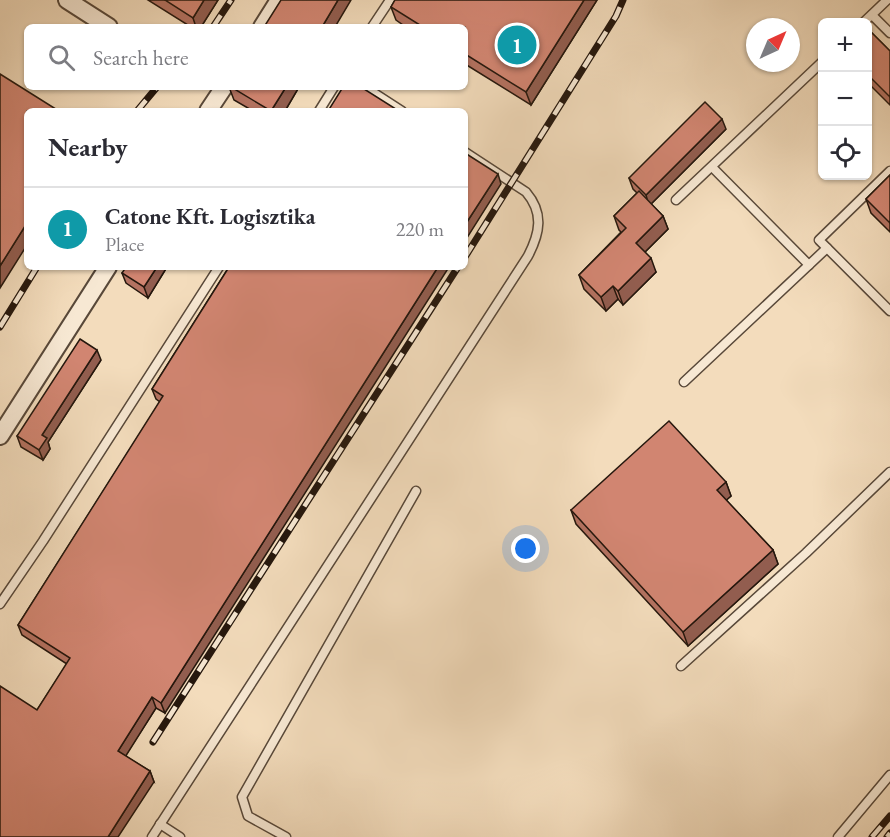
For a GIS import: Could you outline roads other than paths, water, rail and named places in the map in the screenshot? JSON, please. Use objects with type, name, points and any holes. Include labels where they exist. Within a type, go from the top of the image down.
[{"type":"street","points":[[67,0],[104,24]]},
{"type":"street","points":[[264,24],[279,0]]},
{"type":"street","points":[[210,108],[220,92]]},
{"type":"street","points":[[0,436],[106,270]]},
{"type":"lane","points":[[374,24],[390,0]]},
{"type":"lane","points":[[869,18],[887,0]]},
{"type":"lane","points":[[872,15],[890,33]]},
{"type":"lane","points":[[676,200],[818,66]]},
{"type":"lane","points":[[321,108],[332,90]]},
{"type":"lane","points":[[370,90],[397,108]]},
{"type":"lane","points":[[152,837],[521,266],[536,239],[539,225],[534,201],[526,192],[468,154]]},
{"type":"lane","points":[[712,167],[809,265]]},
{"type":"lane","points":[[890,171],[819,240],[890,311]]},
{"type":"lane","points":[[684,382],[827,248]]},
{"type":"lane","points":[[0,604],[217,270]]},
{"type":"lane","points":[[681,666],[806,554],[890,472]]},
{"type":"lane","points":[[286,837],[248,816],[242,797],[416,491]]},
{"type":"lane","points":[[838,837],[890,775]]},
{"type":"lane","points":[[160,824],[180,837]]},
{"type":"railway","points":[[215,24],[231,0]]},
{"type":"railway","points":[[468,252],[616,16],[623,0]]},
{"type":"railway","points":[[140,108],[154,90]]},
{"type":"railway","points":[[0,327],[35,270]]},
{"type":"railway","points":[[153,742],[456,270]]},
{"type":"railway","points":[[872,837],[890,816]]},
{"type":"railway","points":[[887,837],[890,833]]},
{"type":"place","name":"Catone Kft. Logisztika","points":[[517,45]]}]
